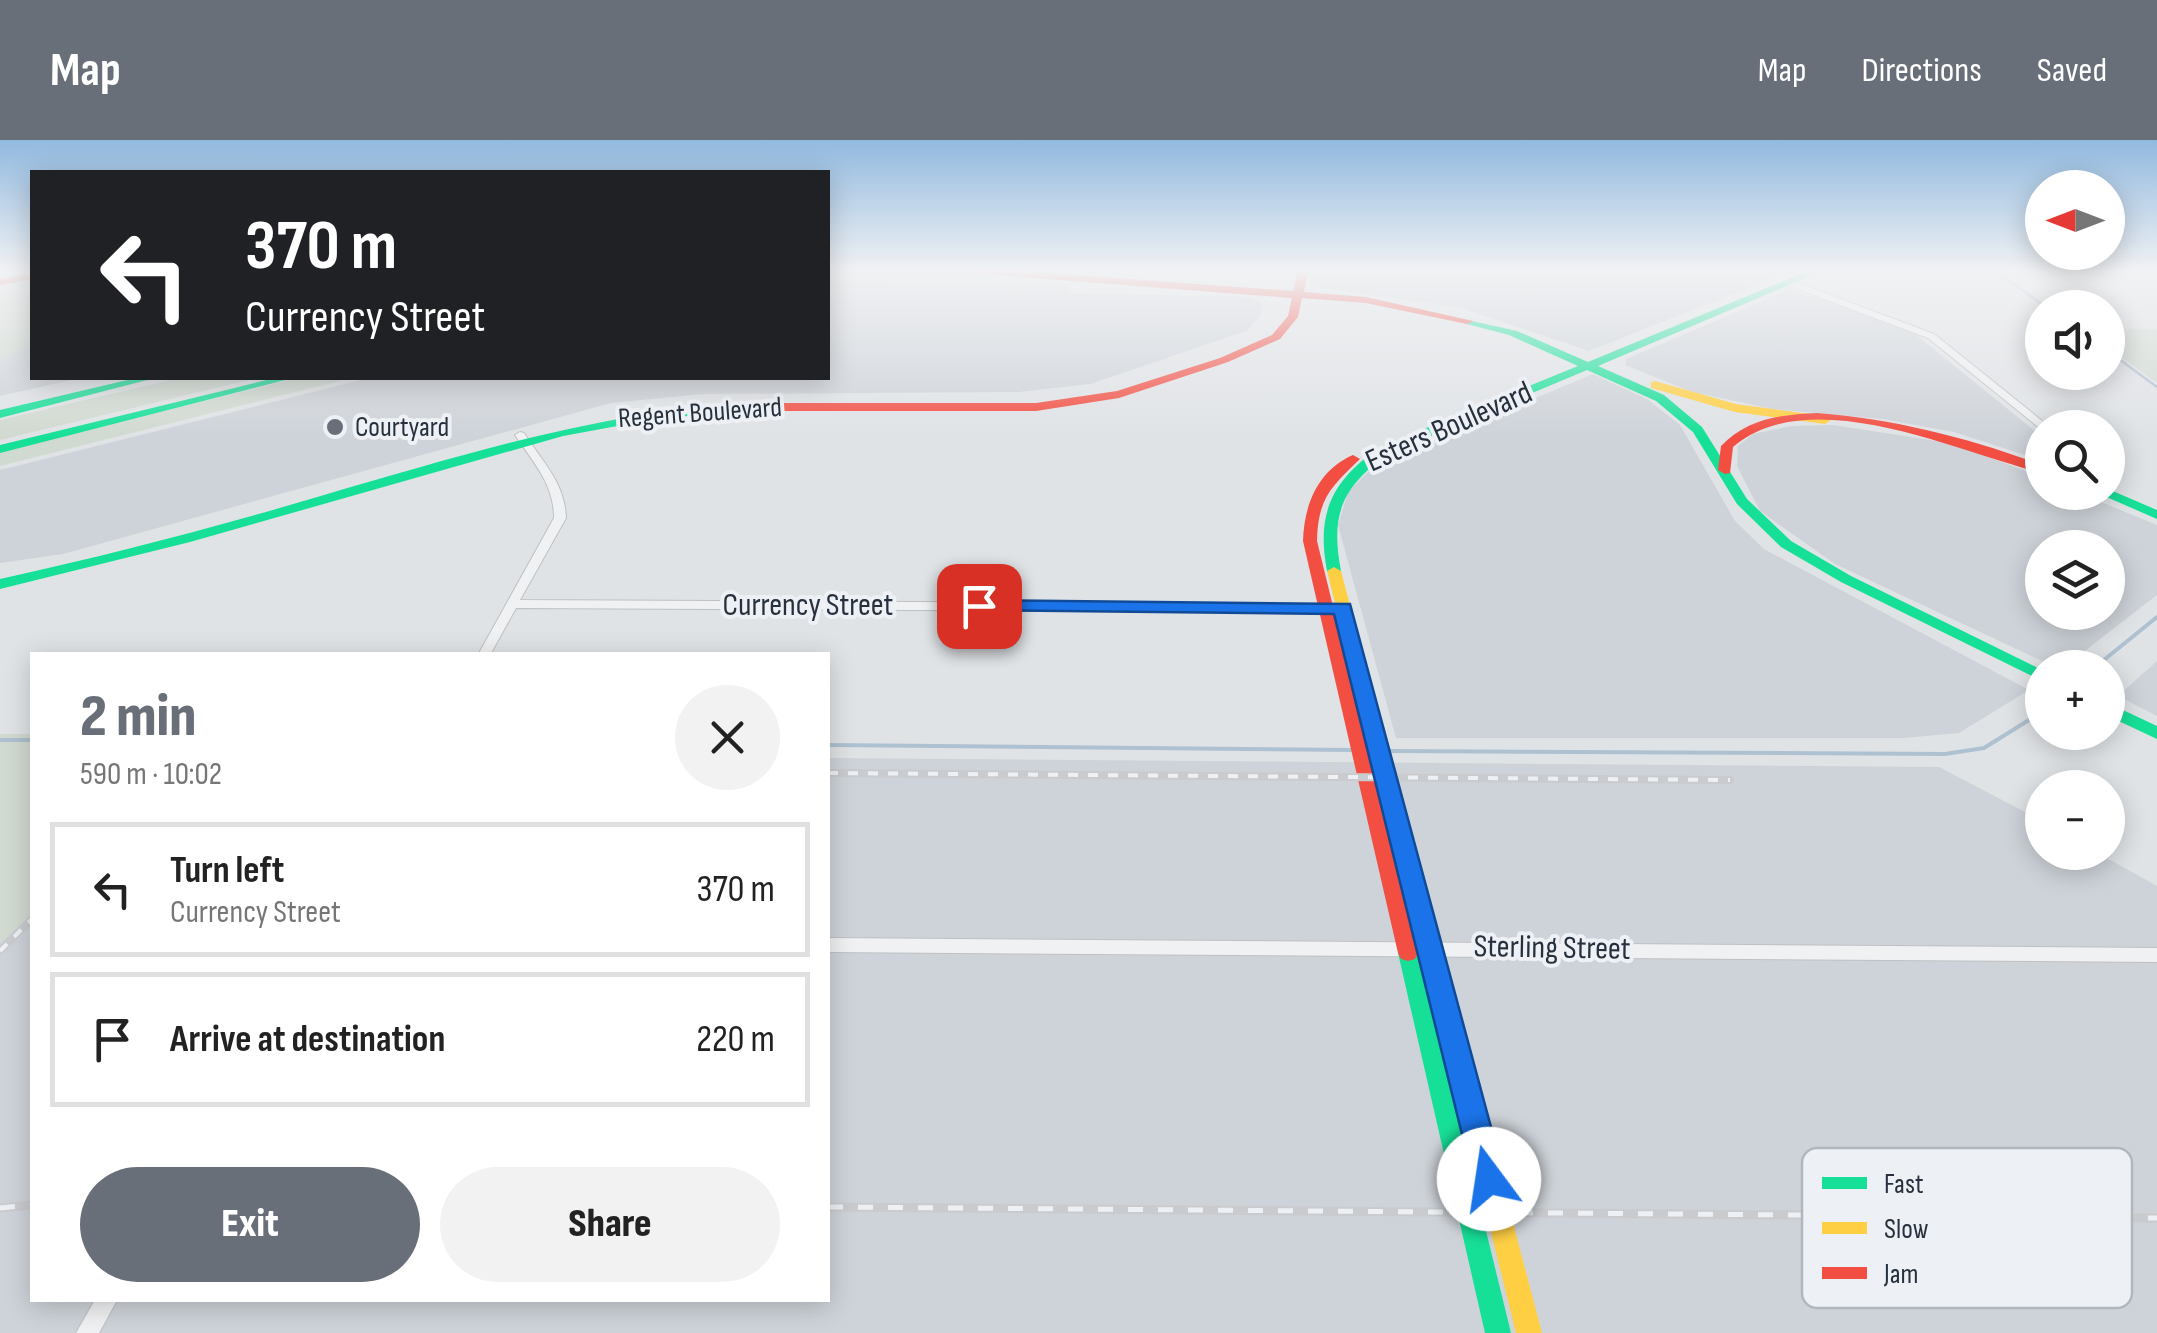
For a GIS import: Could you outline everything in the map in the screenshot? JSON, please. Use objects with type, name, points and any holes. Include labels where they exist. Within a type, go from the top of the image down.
[{"type":"main road","name":"Regent Boulevard","points":[[0,576],[87,560],[600,414],[678,402],[1014,401],[1083,395],[1226,352],[1266,326]]},
{"type":"main road","name":"Regent Boulevard","points":[[522,438],[623,417],[709,407],[1003,408],[1096,399],[1260,346],[1287,326]]},
{"type":"main road","points":[[1486,326],[1699,400],[1930,432],[2025,463]]},
{"type":"main road","points":[[1509,326],[1588,361],[1679,411],[1725,470],[1750,511],[1798,552],[2025,667]]},
{"type":"main road","name":"Esters Boulevard","points":[[1498,1333],[1407,946],[1369,752],[1334,608],[1326,536],[1330,502],[1341,483],[1385,450],[1673,326]]},
{"type":"main road","points":[[0,414],[139,380]]},
{"type":"main road","points":[[0,448],[279,380]]},
{"type":"main road","points":[[1725,470],[1727,446],[1739,434],[1782,423],[1825,420]]},
{"type":"main road","name":"Regent Boulevard","points":[[0,584],[140,554],[335,491]]},
{"type":"main road","points":[[2125,501],[2157,514]]},
{"type":"main road","points":[[2125,717],[2157,734]]},
{"type":"main road","name":"Esters Boulevard","points":[[1369,752],[1428,947],[1529,1333]]},
{"type":"street","points":[[1906,326],[1931,336],[2025,411]]},
{"type":"street","points":[[486,652],[555,533],[561,508],[552,478],[522,438]]},
{"type":"street","name":"Currency Street","points":[[514,604],[1334,608]]},
{"type":"street","name":"Sterling Street","points":[[830,945],[1407,946],[2157,955]]},
{"type":"street","points":[[87,1333],[105,1302]]},
{"type":"shaded area","points":[[0,326],[30,326],[30,341],[0,362]]},
{"type":"shaded area","points":[[830,326],[1251,326],[1246,331],[1090,384],[1019,392],[703,394],[611,403],[63,554],[0,563],[0,470],[361,380],[830,380]]},
{"type":"shaded area","points":[[1514,326],[1653,326],[1589,351]]},
{"type":"shaded area","points":[[1705,326],[1898,326],[1915,334],[2025,423],[2025,455],[1954,432],[1882,419],[1773,409],[1692,392],[1625,365],[1626,359]]},
{"type":"shaded area","points":[[2125,329],[2157,329],[2157,383],[2125,359]]},
{"type":"shaded area","points":[[30,341],[30,380],[71,380],[0,396],[0,362]]},
{"type":"shaded area","points":[[1593,374],[1647,399],[1680,425],[1735,521],[1764,549],[2025,688],[2025,692],[1959,733],[1904,738],[1396,738],[1338,525],[1348,492],[1375,465]]},
{"type":"shaded area","points":[[170,380],[249,380],[0,440],[0,420]]},
{"type":"shaded area","points":[[290,380],[343,380],[0,466],[0,452]]},
{"type":"shaded area","points":[[1833,425],[1950,443],[2025,471],[2025,510],[2120,510],[2157,525],[2157,595],[2125,620],[2125,530],[2025,530],[2025,630],[2112,630],[2086,650],[2025,653],[1835,564],[1760,511],[1737,466],[1738,446],[1753,434],[1791,426]]},
{"type":"shaded area","points":[[2157,661],[2157,716],[2125,700],[2125,690]]},
{"type":"shaded area","points":[[0,734],[30,734],[30,916],[0,943]]},
{"type":"shaded area","points":[[830,758],[1939,767],[2025,812],[2025,870],[2125,868],[2157,886],[2157,1333],[0,1333],[0,943],[30,916],[30,1302],[830,1302]]},
{"type":"waterway","points":[[2125,363],[2157,387]]},
{"type":"waterway","points":[[2116,650],[2157,617]]},
{"type":"waterway","points":[[1388,751],[1945,754],[1984,748],[2025,723]]},
{"type":"waterway","points":[[0,740],[30,740]]},
{"type":"waterway","points":[[830,745],[1354,750]]},
{"type":"railway","points":[[830,773],[1730,780]]},
{"type":"railway","points":[[0,951],[30,921]]},
{"type":"railway","points":[[0,1208],[30,1205]]},
{"type":"railway","points":[[830,1207],[1802,1215]]},
{"type":"railway","points":[[2132,1218],[2157,1218]]},
{"type":"traffic: fast","points":[[1485,326],[1513,333],[1660,398],[1698,430],[1742,501],[1786,544],[1846,579],[2025,668]]},
{"type":"traffic: fast","points":[[1334,571],[1329,533],[1336,501],[1355,474],[1385,450],[1685,326]]},
{"type":"traffic: fast","points":[[0,414],[141,380]]},
{"type":"traffic: fast","points":[[0,449],[279,380]]},
{"type":"traffic: fast","points":[[0,584],[185,539],[562,432],[661,414],[762,407]]},
{"type":"traffic: fast","points":[[2125,502],[2157,515]]},
{"type":"traffic: fast","points":[[2125,717],[2157,733]]},
{"type":"traffic: fast","points":[[1408,953],[1498,1333]]},
{"type":"traffic: slow","points":[[1655,385],[1735,408],[1825,420]]},
{"type":"traffic: slow","points":[[1334,571],[1529,1333]]},
{"type":"traffic: jam","points":[[762,407],[1036,407],[1119,394],[1224,360],[1276,337],[1286,326]]},
{"type":"traffic: jam","points":[[1725,470],[1727,446],[1749,429],[1782,419],[1817,417],[1897,426],[2025,463]]},
{"type":"traffic: jam","points":[[1353,459],[1333,475],[1320,494],[1312,515],[1310,541],[1408,953]]},
{"type":"place","name":"Courtyard","points":[[335,427]]},
{"type":"route","points":[[979,606],[1343,608],[1489,1179]]}]
